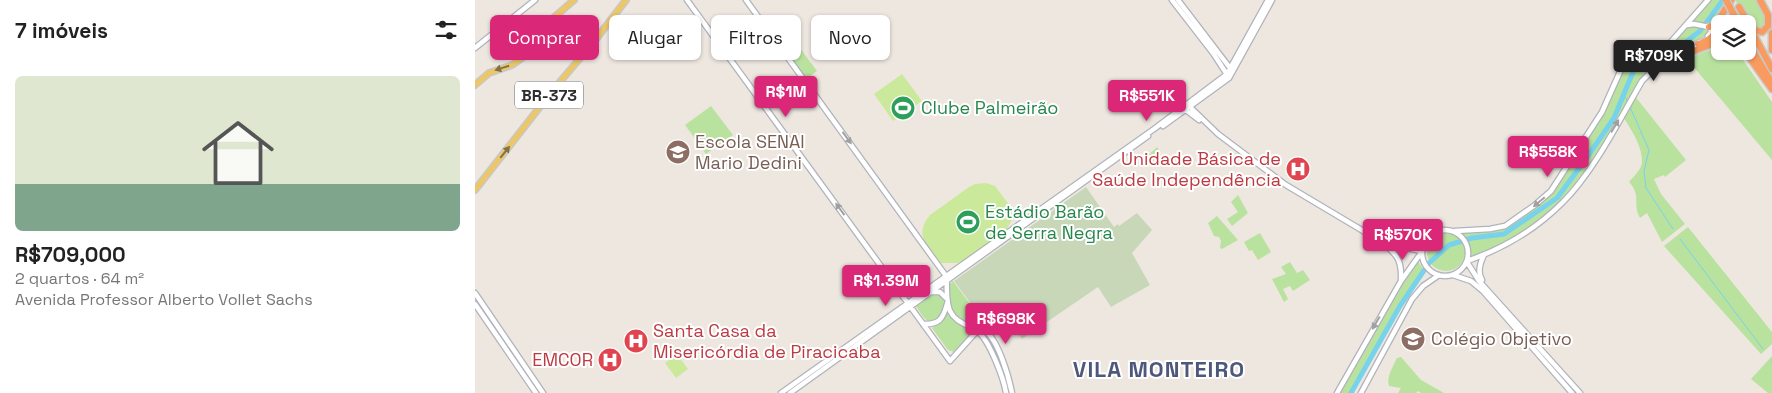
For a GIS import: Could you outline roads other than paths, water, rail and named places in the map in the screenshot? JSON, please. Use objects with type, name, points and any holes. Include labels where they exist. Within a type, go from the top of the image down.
[{"type":"highway","points":[[1726,0],[1734,15]]},
{"type":"highway","points":[[1735,3],[1752,29],[1762,32],[1768,26],[1769,18],[1760,0]]},
{"type":"highway","points":[[1765,0],[1772,16]]},
{"type":"highway","points":[[1735,3],[1742,15]]},
{"type":"highway","points":[[1726,15],[1735,3]]},
{"type":"highway","points":[[1707,27],[1714,25],[1735,3]]},
{"type":"highway","points":[[1772,33],[1772,50]]},
{"type":"highway","points":[[1698,44],[1711,37]]},
{"type":"highway","points":[[1756,40],[1772,69]]},
{"type":"highway","points":[[1673,60],[1711,44]]},
{"type":"highway","points":[[1756,56],[1772,83]]},
{"type":"highway","points":[[1751,60],[1772,89]]},
{"type":"main road","points":[[475,48],[535,0]]},
{"type":"main road","name":"BR-373","points":[[475,85],[489,73],[512,64],[525,56],[543,27],[574,0]]},
{"type":"main road","name":"BR-373","points":[[475,190],[626,0]]},
{"type":"main road","points":[[687,0],[950,361],[977,330],[982,329],[989,333],[997,346],[1012,393]]},
{"type":"main road","points":[[746,0],[947,278],[946,309],[938,322],[932,325],[923,324]]},
{"type":"main road","points":[[1172,0],[1213,53],[1228,76]]},
{"type":"main road","points":[[1178,0],[1232,70]]},
{"type":"main road","points":[[1232,70],[1253,25],[1268,0]]},
{"type":"main road","points":[[790,393],[909,305],[930,292],[947,278],[1168,122],[1228,76],[1272,0]]},
{"type":"main road","points":[[1188,107],[1218,134],[1286,185],[1370,235],[1391,242],[1440,229],[1455,231],[1505,226],[1535,206],[1551,191],[1602,112],[1623,65],[1625,48],[1630,45],[1636,50],[1664,47],[1687,25],[1708,0]]},
{"type":"main road","points":[[1467,261],[1484,255],[1527,232],[1563,203],[1591,168],[1642,81],[1649,73],[1673,60],[1711,34],[1711,30],[1707,27],[1694,24],[1687,25]]},
{"type":"main road","points":[[1251,37],[1249,35],[1254,27],[1253,25]]},
{"type":"main road","points":[[1624,52],[1627,56],[1631,57],[1635,55],[1636,50]]},
{"type":"main road","points":[[781,393],[947,278],[1054,199],[1188,107]]},
{"type":"main road","points":[[1188,107],[1217,136],[1285,188],[1368,237],[1421,252]]},
{"type":"main road","points":[[1019,229],[1051,204],[1054,199]]},
{"type":"main road","points":[[1453,275],[1461,270],[1467,261],[1468,248],[1465,240],[1455,231]]},
{"type":"main road","points":[[1337,393],[1401,281],[1421,252],[1427,237],[1433,232]]},
{"type":"main road","points":[[1381,242],[1392,250],[1399,261],[1401,281]]},
{"type":"main road","points":[[1421,252],[1426,267],[1439,275],[1453,275],[1471,281],[1483,291],[1572,393]]},
{"type":"main road","points":[[1484,255],[1479,266],[1480,276],[1485,286]]},
{"type":"main road","points":[[1467,261],[1474,274],[1580,393]]},
{"type":"main road","points":[[1361,393],[1412,299],[1427,283],[1439,275]]},
{"type":"main road","points":[[930,292],[940,292],[947,299],[951,311],[958,321],[977,330],[985,338],[1003,376],[1006,393]]},
{"type":"main road","points":[[475,293],[543,393]]},
{"type":"main road","points":[[475,304],[536,393]]},
{"type":"main road","points":[[992,355],[1005,370]]},
{"type":"main road","points":[[1003,376],[1009,379]]},
{"type":"waterway","points":[[1351,393],[1400,306],[1429,263],[1449,245],[1472,238],[1504,234],[1557,198],[1614,118],[1633,72],[1648,57],[1673,52],[1700,31],[1723,0]]},
{"type":"waterway","points":[[1624,94],[1628,103]]},
{"type":"waterway","points":[[1630,107],[1649,150],[1644,171],[1646,188],[1673,229]]},
{"type":"waterway","points":[[1680,239],[1763,349]]},
{"type":"place","name":"Clube Palmeirão","points":[[903,108]]},
{"type":"place","name":"Escola SENAI Mario Dedini","points":[[678,152]]},
{"type":"place","name":"Unidade Básica de Saúde Independência","points":[[1298,169]]},
{"type":"place","name":"Estádio Barão de Serra Negra","points":[[968,222]]},
{"type":"place","name":"Colégio Objetivo","points":[[1413,339]]},
{"type":"place","name":"Santa Casa da Misericórdia de Piracicaba","points":[[636,341]]},
{"type":"place","name":"EMCOR","points":[[610,360]]},
{"type":"district","name":"VILA MONTEIRO","points":[[1159,369]]}]
